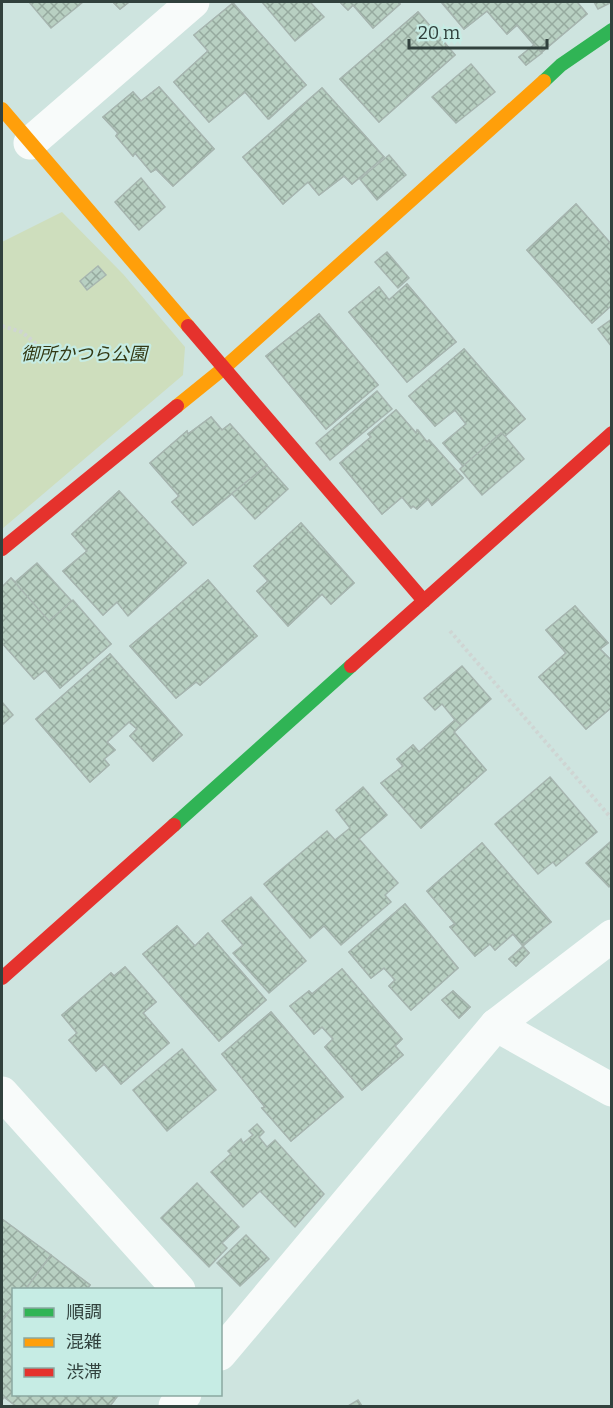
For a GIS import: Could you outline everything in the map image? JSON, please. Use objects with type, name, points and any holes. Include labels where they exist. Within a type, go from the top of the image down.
[{"type":"street","points":[[30,143],[193,2]]},
{"type":"street","points":[[2,549],[224,368],[561,64],[612,30]]},
{"type":"street","points":[[2,109],[424,601]]},
{"type":"street","points":[[2,978],[612,434]]},
{"type":"street","points":[[223,1345],[496,1025],[612,936]]},
{"type":"street","points":[[496,1025],[612,1090]]},
{"type":"street","points":[[2,1094],[177,1288]]},
{"type":"path","points":[[2,326],[22,332],[47,353]]},
{"type":"path","points":[[424,601],[612,819]]},
{"type":"green space","name":"御所かつら公園","points":[[62,212],[123,274],[185,347],[183,375],[2,529],[2,242]]},
{"type":"building","points":[[29,2],[83,2],[51,28]]},
{"type":"building","points":[[113,2],[129,2],[120,9]]},
{"type":"building","points":[[113,2],[129,2],[120,9]]},
{"type":"building","points":[[262,2],[310,2],[324,17],[295,41]]},
{"type":"building","points":[[340,2],[398,2],[400,4],[373,28],[353,5],[348,10]]},
{"type":"building","points":[[340,2],[398,2],[400,4],[373,28],[353,5],[348,10]]},
{"type":"building","points":[[441,2],[577,2],[587,14],[541,53],[517,25],[507,34],[487,11],[464,29]]},
{"type":"building","points":[[442,2],[577,2],[587,14],[526,65],[519,57],[534,45],[517,25],[507,34],[487,11],[464,29]]},
{"type":"building","points":[[594,2],[612,2],[598,9]]},
{"type":"building","points":[[233,3],[306,85],[269,119],[245,92],[209,122],[174,82],[208,51],[194,35]]},
{"type":"building","points":[[233,3],[306,85],[268,119],[245,92],[209,122],[174,82],[208,51],[194,35]]},
{"type":"building","points":[[418,12],[455,55],[379,122],[340,79]]},
{"type":"building","points":[[418,12],[455,55],[379,122],[340,79]]},
{"type":"building","points":[[534,45],[542,53],[526,65],[519,57]]},
{"type":"building","points":[[471,64],[495,92],[456,123],[432,97]]},
{"type":"building","points":[[159,87],[214,149],[173,186],[156,169],[151,172],[135,153],[133,156],[116,136],[118,133],[103,117],[133,92],[141,101]]},
{"type":"building","points":[[159,87],[214,149],[173,186],[156,169],[151,172],[135,153],[133,156],[116,136],[118,133],[103,117],[133,92],[141,101]]},
{"type":"building","points":[[322,88],[384,157],[352,184],[344,176],[319,195],[308,182],[283,204],[243,157]]},
{"type":"building","points":[[322,88],[384,157],[352,184],[344,176],[319,195],[308,182],[283,204],[243,157]]},
{"type":"building","points":[[389,155],[406,175],[377,200],[360,179]]},
{"type":"building","points":[[141,178],[165,207],[139,230],[115,202]]},
{"type":"building","points":[[576,204],[612,245],[612,305],[592,323],[527,250]]},
{"type":"building","points":[[576,204],[612,245],[612,305],[592,323],[527,250]]},
{"type":"building","points":[[387,252],[409,278],[398,288],[375,262]]},
{"type":"building","points":[[98,266],[106,275],[87,290],[80,281]]},
{"type":"building","points":[[407,284],[456,342],[407,382],[349,312],[379,287],[389,300]]},
{"type":"building","points":[[407,284],[456,342],[407,382],[349,312],[379,287],[389,300]]},
{"type":"building","points":[[319,314],[378,385],[326,429],[266,356]]},
{"type":"building","points":[[319,314],[378,385],[326,429],[266,356]]},
{"type":"building","points":[[612,319],[612,347],[598,329]]},
{"type":"building","points":[[464,349],[525,419],[505,436],[524,459],[482,495],[460,469],[463,466],[443,443],[466,424],[455,410],[435,426],[409,396]]},
{"type":"building","points":[[464,349],[525,419],[505,436],[501,433],[463,466],[443,443],[466,424],[455,410],[435,426],[409,396]]},
{"type":"building","points":[[377,391],[392,409],[330,460],[316,443]]},
{"type":"building","points":[[396,410],[416,433],[418,430],[427,442],[429,440],[463,478],[432,505],[428,499],[417,509],[413,506],[411,508],[402,497],[382,514],[340,463],[371,437],[368,434]]},
{"type":"building","points":[[396,410],[416,433],[417,430],[427,442],[429,440],[463,478],[432,505],[428,499],[417,509],[413,506],[411,508],[402,497],[382,514],[340,463],[371,437],[368,434]]},
{"type":"building","points":[[211,417],[222,430],[230,424],[288,489],[255,519],[232,494],[193,525],[172,502],[179,496],[150,463],[187,431],[188,434]]},
{"type":"building","points":[[211,417],[222,430],[230,424],[267,465],[193,525],[172,502],[179,496],[150,463],[187,431],[188,434]]},
{"type":"building","points":[[119,491],[186,563],[128,615],[117,602],[103,615],[63,571],[87,551],[72,534]]},
{"type":"building","points":[[119,491],[186,563],[128,616],[117,602],[103,615],[63,571],[87,551],[72,534]]},
{"type":"building","points":[[301,523],[354,583],[331,604],[322,594],[288,626],[257,591],[268,581],[254,566]]},
{"type":"building","points":[[301,523],[354,583],[331,604],[322,594],[288,626],[257,591],[268,581],[254,566]]},
{"type":"building","points":[[37,563],[111,644],[60,688],[45,670],[34,679],[2,643],[2,587],[11,578],[15,582]]},
{"type":"building","points":[[11,578],[49,621],[73,600],[111,644],[60,688],[45,670],[34,679],[2,643],[2,587]]},
{"type":"building","points":[[208,580],[257,636],[200,685],[196,682],[176,698],[130,646]]},
{"type":"building","points":[[208,580],[257,636],[200,685],[196,682],[176,698],[130,646]]},
{"type":"building","points":[[575,606],[608,643],[600,649],[612,661],[612,707],[586,729],[539,677],[566,653],[546,630]]},
{"type":"building","points":[[575,606],[608,643],[600,649],[612,661],[612,707],[586,729],[539,677],[566,653],[546,630]]},
{"type":"building","points":[[110,654],[182,735],[153,761],[130,736],[137,729],[129,722],[107,742],[115,750],[104,759],[109,765],[90,782],[36,719]]},
{"type":"building","points":[[110,654],[182,735],[153,761],[130,736],[137,729],[129,722],[107,742],[115,750],[104,759],[109,765],[90,782],[36,719]]},
{"type":"building","points":[[462,666],[491,699],[454,732],[486,770],[421,828],[381,783],[403,766],[397,759],[413,745],[419,752],[455,720],[442,704],[435,710],[424,698]]},
{"type":"building","points":[[2,702],[13,715],[2,725]]},
{"type":"building","points":[[455,720],[461,725],[454,732],[486,770],[421,828],[381,783],[403,766],[397,759],[413,745],[419,752]]},
{"type":"building","points":[[550,777],[597,832],[556,866],[553,862],[538,874],[495,824]]},
{"type":"building","points":[[363,787],[387,815],[359,839],[398,883],[385,895],[391,902],[341,945],[324,926],[310,938],[264,884],[327,831],[335,840],[350,828],[336,810]]},
{"type":"building","points":[[610,842],[612,884],[609,887],[586,863]]},
{"type":"building","points":[[482,843],[551,922],[523,946],[513,934],[495,950],[490,944],[475,956],[450,927],[455,924],[427,891]]},
{"type":"building","points":[[482,843],[551,922],[522,945],[513,934],[495,950],[490,944],[475,956],[450,927],[455,924],[427,891]]},
{"type":"building","points":[[251,897],[306,961],[269,993],[233,953],[243,945],[222,921]]},
{"type":"building","points":[[405,904],[458,968],[411,1010],[389,986],[395,980],[384,968],[371,978],[349,952]]},
{"type":"building","points":[[405,904],[458,968],[411,1010],[389,986],[395,980],[384,968],[371,978],[349,952]]},
{"type":"building","points":[[177,926],[195,946],[208,933],[266,1000],[219,1041],[143,954]]},
{"type":"building","points":[[177,926],[195,946],[208,933],[266,1000],[219,1041],[143,954]]},
{"type":"building","points":[[523,946],[529,953],[516,966],[509,959]]},
{"type":"building","points":[[523,947],[529,953],[516,966],[509,959]]},
{"type":"building","points":[[125,967],[156,1002],[143,1013],[169,1043],[121,1084],[104,1064],[96,1071],[69,1040],[77,1033],[62,1015],[111,973],[114,976]]},
{"type":"building","points":[[125,967],[156,1002],[143,1013],[169,1043],[121,1084],[104,1064],[96,1071],[69,1040],[77,1033],[62,1015],[111,973],[114,976]]},
{"type":"building","points":[[342,969],[402,1039],[395,1046],[403,1055],[362,1090],[325,1047],[333,1039],[322,1027],[314,1034],[290,1006],[309,991],[312,994]]},
{"type":"building","points":[[342,969],[402,1039],[395,1046],[403,1055],[362,1090],[325,1047],[333,1039],[322,1027],[314,1034],[290,1006],[309,991],[312,994]]},
{"type":"building","points":[[453,991],[470,1007],[459,1018],[442,1000]]},
{"type":"building","points":[[453,991],[470,1007],[459,1018],[442,1000]]},
{"type":"building","points":[[271,1012],[343,1097],[291,1141],[262,1108],[265,1107],[222,1054]]},
{"type":"building","points":[[271,1012],[343,1097],[291,1141],[262,1108],[265,1107],[222,1054]]},
{"type":"building","points":[[182,1049],[216,1090],[167,1131],[133,1090]]},
{"type":"building","points":[[257,1124],[264,1132],[259,1137],[267,1147],[275,1140],[324,1194],[295,1227],[260,1191],[243,1207],[211,1172],[231,1154],[228,1151],[241,1139],[243,1143],[253,1135],[249,1131]]},
{"type":"building","points":[[197,1183],[239,1227],[222,1243],[227,1248],[209,1267],[161,1218]]},
{"type":"building","points":[[2,1219],[90,1285],[88,1288],[12,1288],[12,1396],[118,1396],[110,1406],[16,1406],[4,1397],[2,1400]]},
{"type":"building","points":[[2,1219],[51,1255],[26,1288],[12,1288],[12,1308],[2,1321]]},
{"type":"building","points":[[246,1235],[269,1259],[240,1286],[217,1263]]},
{"type":"building","points":[[51,1255],[90,1285],[88,1288],[26,1288]]},
{"type":"building","points":[[12,1308],[12,1396],[118,1396],[110,1406],[16,1406],[4,1397],[2,1400],[2,1321]]},
{"type":"building","points":[[358,1400],[362,1406],[348,1406]]},
{"type":"traffic: fast","points":[[544,81],[561,65],[612,30]]},
{"type":"traffic: fast","points":[[174,825],[351,666]]},
{"type":"traffic: slow","points":[[177,406],[224,368],[544,81]]},
{"type":"traffic: slow","points":[[2,109],[188,326]]},
{"type":"traffic: jam","points":[[188,326],[424,601]]},
{"type":"traffic: jam","points":[[2,549],[177,406]]},
{"type":"traffic: jam","points":[[351,666],[612,433]]},
{"type":"traffic: jam","points":[[2,978],[174,825]]}]
